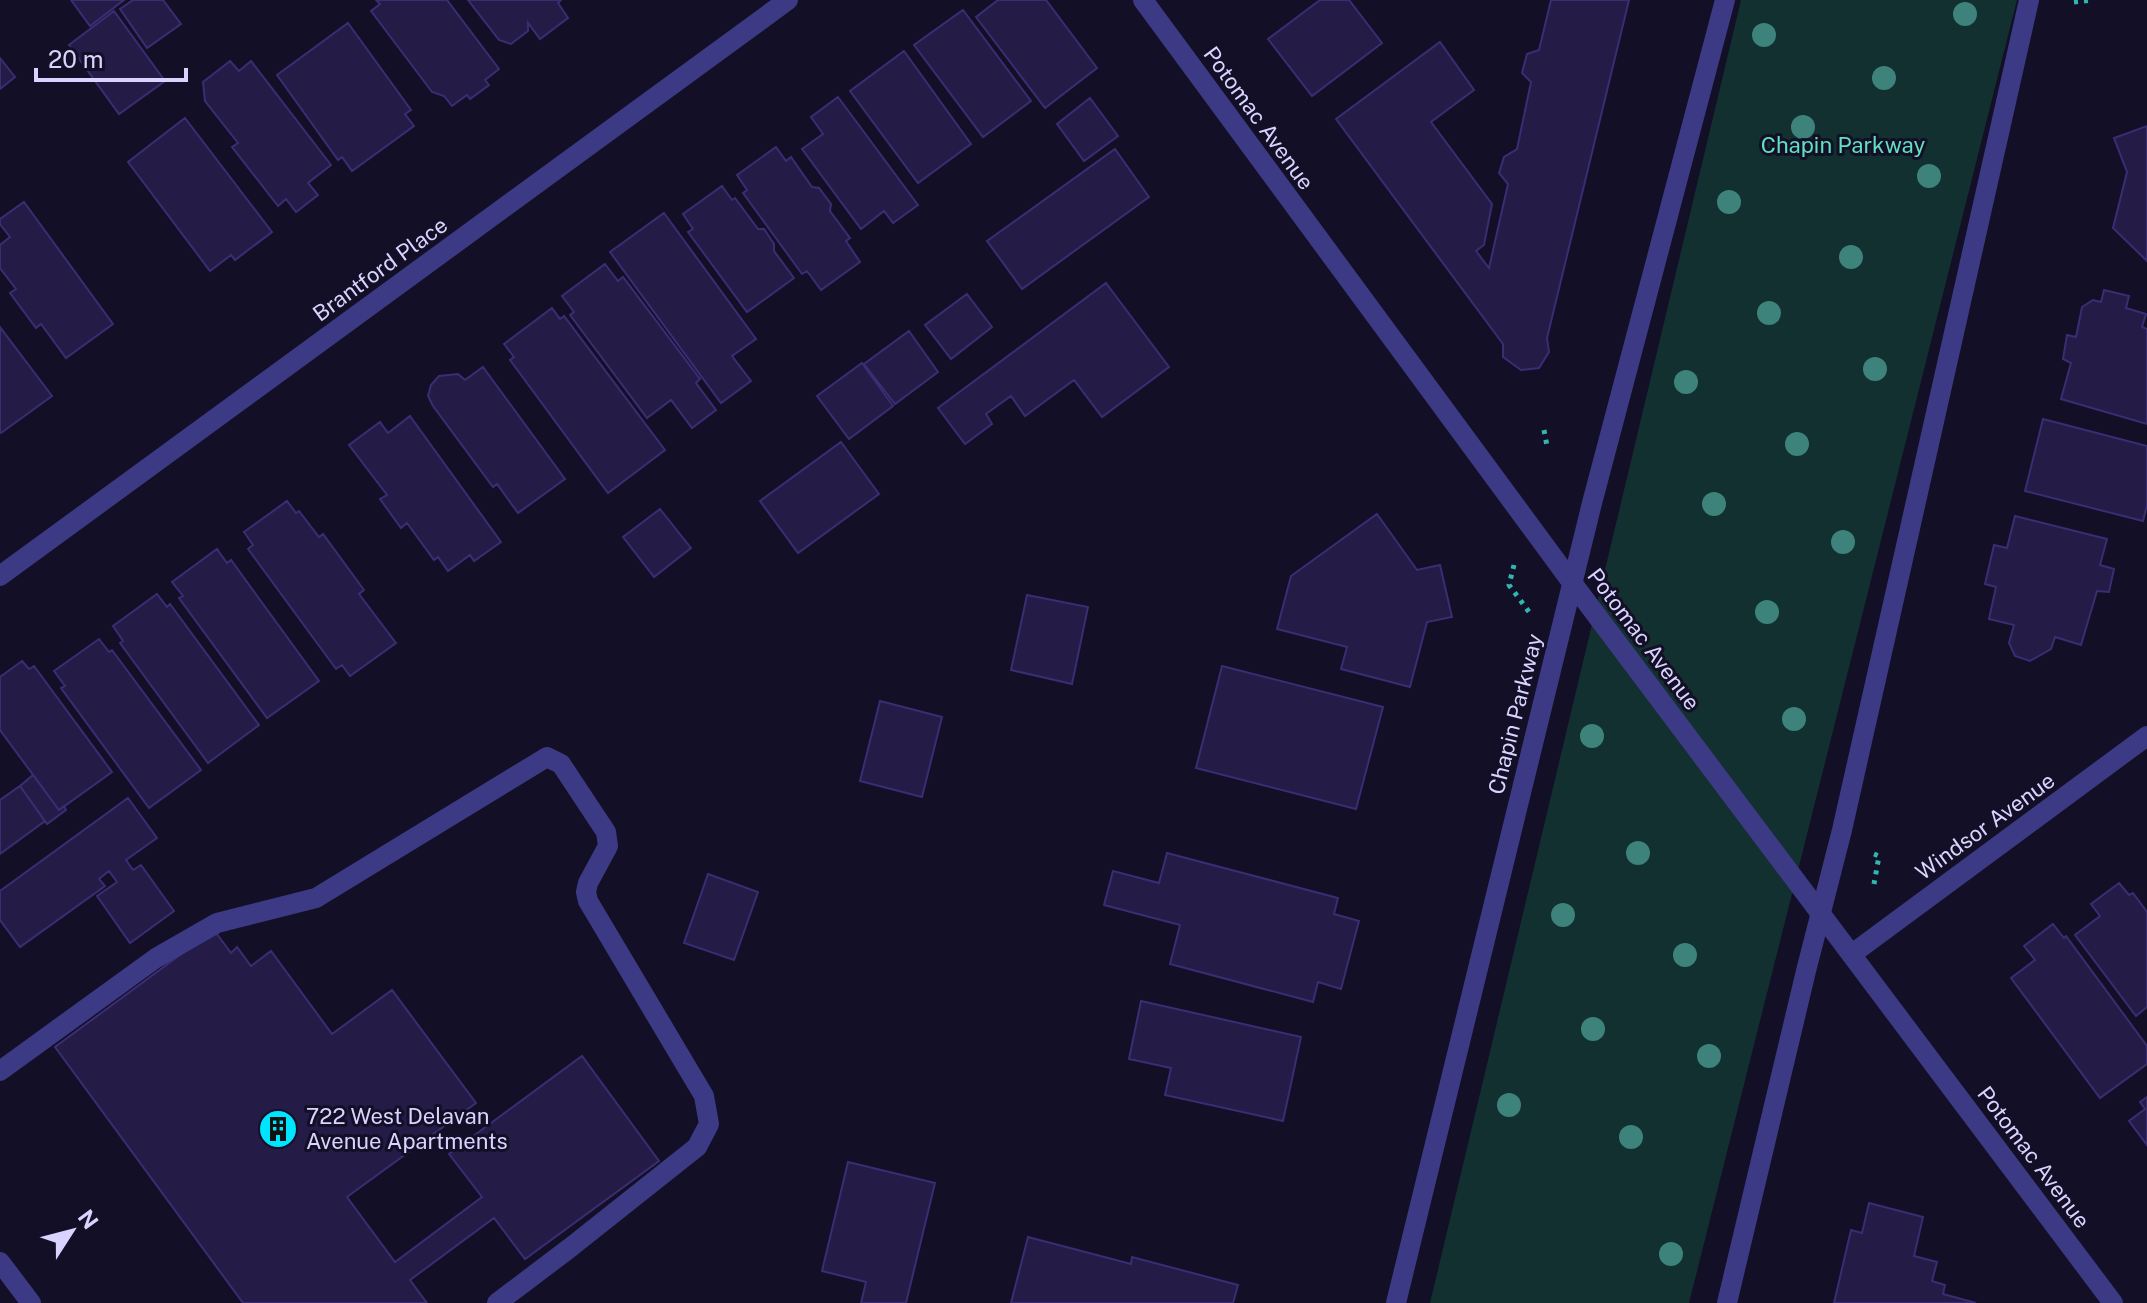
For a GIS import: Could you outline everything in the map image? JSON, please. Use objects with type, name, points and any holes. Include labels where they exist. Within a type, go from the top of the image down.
[{"type":"street","name":"Brantford Place","points":[[0,576],[788,0]]},
{"type":"street","name":"Potomac Avenue","points":[[1143,0],[1573,584],[2113,1303]]},
{"type":"street","name":"Chapin Parkway","points":[[1396,1303],[1592,503],[1725,0]]},
{"type":"street","points":[[1727,1303],[1842,830],[2029,0]]},
{"type":"street","name":"Windsor Avenue","points":[[1852,954],[2147,736]]},
{"type":"street","points":[[0,1071],[156,958],[217,923],[316,898],[547,757],[561,764],[606,832],[608,846],[588,883],[588,901],[704,1096],[709,1124],[697,1147],[497,1303]]},
{"type":"street","points":[[0,1262],[31,1303]]},
{"type":"path","points":[[2074,2],[2092,0]]},
{"type":"path","points":[[1544,430],[1547,446]]},
{"type":"path","points":[[1509,585],[1533,616]]},
{"type":"path","points":[[1874,884],[1879,856]]},
{"type":"green space","name":"Chapin Parkway","points":[[1741,0],[2017,0],[1689,1303],[1430,1303]]},
{"type":"building","points":[[71,0],[124,0],[90,26]]},
{"type":"building","points":[[133,0],[163,0],[181,24],[147,48],[120,9]]},
{"type":"building","points":[[376,0],[447,0],[499,69],[485,80],[489,85],[470,99],[467,95],[452,106],[444,96],[432,92],[371,11],[380,4]]},
{"type":"building","points":[[468,0],[561,0],[558,3],[568,18],[540,39],[528,23],[528,31],[511,44],[499,40]]},
{"type":"building","points":[[998,0],[1046,0],[1097,68],[1045,108],[976,17]]},
{"type":"building","points":[[1320,0],[1349,0],[1382,43],[1312,96],[1268,39]]},
{"type":"building","points":[[1551,0],[1629,0],[1547,338],[1549,352],[1539,368],[1521,370],[1503,357],[1503,344],[1336,119],[1440,42],[1474,90],[1431,122],[1492,204],[1484,245],[1476,251],[1489,268],[1508,184],[1499,173],[1504,157],[1517,149],[1531,82],[1522,73],[1527,54],[1539,50]]},
{"type":"building","points":[[963,10],[1031,101],[983,137],[914,45]]},
{"type":"building","points":[[114,11],[165,81],[119,114],[69,45]]},
{"type":"building","points":[[348,23],[411,110],[405,114],[414,126],[352,171],[342,157],[338,160],[277,75]]},
{"type":"building","points":[[904,51],[971,144],[918,183],[850,91]]},
{"type":"building","points":[[0,58],[15,77],[0,89]]},
{"type":"building","points":[[230,61],[239,71],[251,61],[331,165],[308,183],[318,195],[296,212],[286,199],[278,206],[232,147],[238,143],[205,101],[203,82]]},
{"type":"building","points":[[838,97],[918,205],[893,223],[884,211],[861,229],[802,149],[823,134],[811,117]]},
{"type":"building","points":[[1090,98],[1118,136],[1084,161],[1057,124]]},
{"type":"building","points":[[185,118],[272,232],[235,260],[231,255],[210,271],[128,162]]},
{"type":"building","points":[[2147,126],[2147,261],[2113,228],[2127,172],[2114,138]]},
{"type":"building","points":[[776,147],[786,161],[791,157],[812,187],[819,188],[831,204],[830,211],[850,238],[846,241],[860,262],[821,290],[807,271],[802,274],[743,193],[747,190],[737,175]]},
{"type":"building","points":[[1115,149],[1149,197],[1022,289],[987,241]]},
{"type":"building","points":[[722,186],[758,229],[764,229],[774,244],[774,251],[794,278],[747,312],[688,232],[693,229],[683,214]]},
{"type":"building","points":[[24,202],[113,324],[66,358],[41,324],[36,328],[10,293],[16,289],[0,268],[0,245],[10,237],[0,224],[0,219]]},
{"type":"building","points":[[664,213],[756,339],[732,356],[751,381],[721,403],[610,252]]},
{"type":"building","points":[[605,264],[618,281],[623,277],[700,379],[696,383],[716,410],[692,428],[671,400],[647,418],[570,315],[574,312],[562,296]]},
{"type":"building","points":[[1106,283],[1169,367],[1102,417],[1074,380],[1025,416],[1011,396],[986,414],[992,424],[965,444],[938,408]]},
{"type":"building","points":[[2104,290],[2129,296],[2126,308],[2146,314],[2142,327],[2147,329],[2147,424],[2061,399],[2071,363],[2063,359],[2067,335],[2076,337],[2082,307],[2093,300],[2101,302]]},
{"type":"building","points":[[967,294],[992,327],[951,359],[925,325]]},
{"type":"building","points":[[552,308],[560,319],[564,316],[665,450],[608,493],[510,360],[514,357],[504,344]]},
{"type":"building","points":[[0,327],[52,396],[1,433],[0,432]]},
{"type":"building","points":[[909,331],[938,372],[895,404],[864,364]]},
{"type":"building","points":[[862,363],[893,406],[849,439],[817,396]]},
{"type":"building","points":[[483,367],[565,479],[518,513],[497,484],[493,487],[428,396],[431,385],[439,376],[458,374],[465,380]]},
{"type":"building","points":[[410,416],[501,542],[474,561],[470,555],[448,571],[438,557],[434,560],[407,523],[401,528],[380,499],[387,495],[349,445],[380,422],[388,433]]},
{"type":"building","points":[[2043,419],[2147,446],[2147,505],[2143,521],[2025,491]]},
{"type":"building","points":[[841,442],[879,494],[798,553],[760,501]]},
{"type":"building","points":[[287,501],[319,537],[323,534],[364,590],[359,594],[396,643],[350,676],[342,665],[336,669],[248,549],[253,545],[244,532]]},
{"type":"building","points":[[660,509],[691,548],[654,577],[623,537]]},
{"type":"building","points":[[1377,514],[1417,570],[1440,565],[1452,617],[1427,622],[1410,687],[1341,669],[1347,647],[1277,629],[1291,576]]},
{"type":"building","points":[[2015,516],[2107,539],[2100,565],[2114,569],[2109,592],[2097,591],[2081,645],[2055,637],[2051,649],[2030,661],[2015,656],[2009,643],[2014,625],[1989,619],[1996,587],[1985,584],[1994,545],[2007,548]]},
{"type":"building","points":[[217,549],[227,563],[231,560],[319,681],[267,718],[179,598],[183,596],[172,582]]},
{"type":"building","points":[[157,594],[167,607],[170,604],[259,725],[208,763],[120,643],[123,641],[113,626]]},
{"type":"building","points":[[1027,595],[1088,607],[1072,684],[1011,670]]},
{"type":"building","points":[[99,639],[109,652],[112,650],[201,770],[149,808],[61,688],[65,686],[54,671]]},
{"type":"building","points":[[22,661],[29,669],[34,666],[112,772],[59,810],[0,730],[0,677]]},
{"type":"building","points":[[1222,666],[1383,707],[1356,809],[1196,768]]},
{"type":"building","points":[[880,701],[942,717],[922,797],[860,781]]},
{"type":"building","points":[[33,775],[59,810],[64,806],[66,810],[47,824],[20,786]]},
{"type":"building","points":[[20,786],[45,821],[0,854],[0,800]]},
{"type":"building","points":[[128,798],[157,838],[126,860],[133,870],[141,865],[174,911],[130,943],[97,896],[117,882],[109,871],[99,879],[105,886],[20,947],[0,920],[0,891]]},
{"type":"building","points":[[1167,853],[1338,898],[1334,914],[1359,921],[1341,989],[1318,982],[1313,1002],[1170,964],[1180,925],[1104,905],[1113,871],[1159,883]]},
{"type":"building","points":[[708,874],[758,892],[734,960],[684,943]]},
{"type":"building","points":[[2119,883],[2129,895],[2133,893],[2147,912],[2147,1007],[2136,1016],[2075,935],[2100,916],[2091,904]]},
{"type":"building","points":[[2053,924],[2064,938],[2066,936],[2147,1046],[2147,1064],[2100,1098],[2011,978],[2035,960],[2024,946]]},
{"type":"building","name":"722 West Delavan Avenue Apartments","points":[[214,930],[231,953],[237,947],[251,966],[271,951],[332,1034],[392,990],[476,1103],[347,1197],[395,1262],[482,1197],[449,1154],[582,1056],[659,1161],[525,1259],[494,1218],[410,1280],[427,1303],[243,1303],[55,1047]]},
{"type":"building","points":[[1141,1001],[1301,1037],[1283,1121],[1165,1095],[1171,1068],[1129,1059]]},
{"type":"building","points":[[2147,1097],[2147,1145],[2129,1121],[2145,1109],[2140,1102]]},
{"type":"building","points":[[848,1162],[935,1183],[906,1303],[861,1303],[866,1282],[822,1271]]},
{"type":"building","points":[[1869,1203],[1923,1217],[1914,1256],[1937,1262],[1932,1281],[1945,1285],[1943,1294],[1976,1303],[1834,1303],[1851,1230],[1862,1233]]},
{"type":"building","points":[[1028,1237],[1131,1264],[1132,1257],[1238,1285],[1233,1303],[1011,1303]]},
{"type":"place","name":"722 West Delavan Avenue Apartments","points":[[278,1129]]}]
